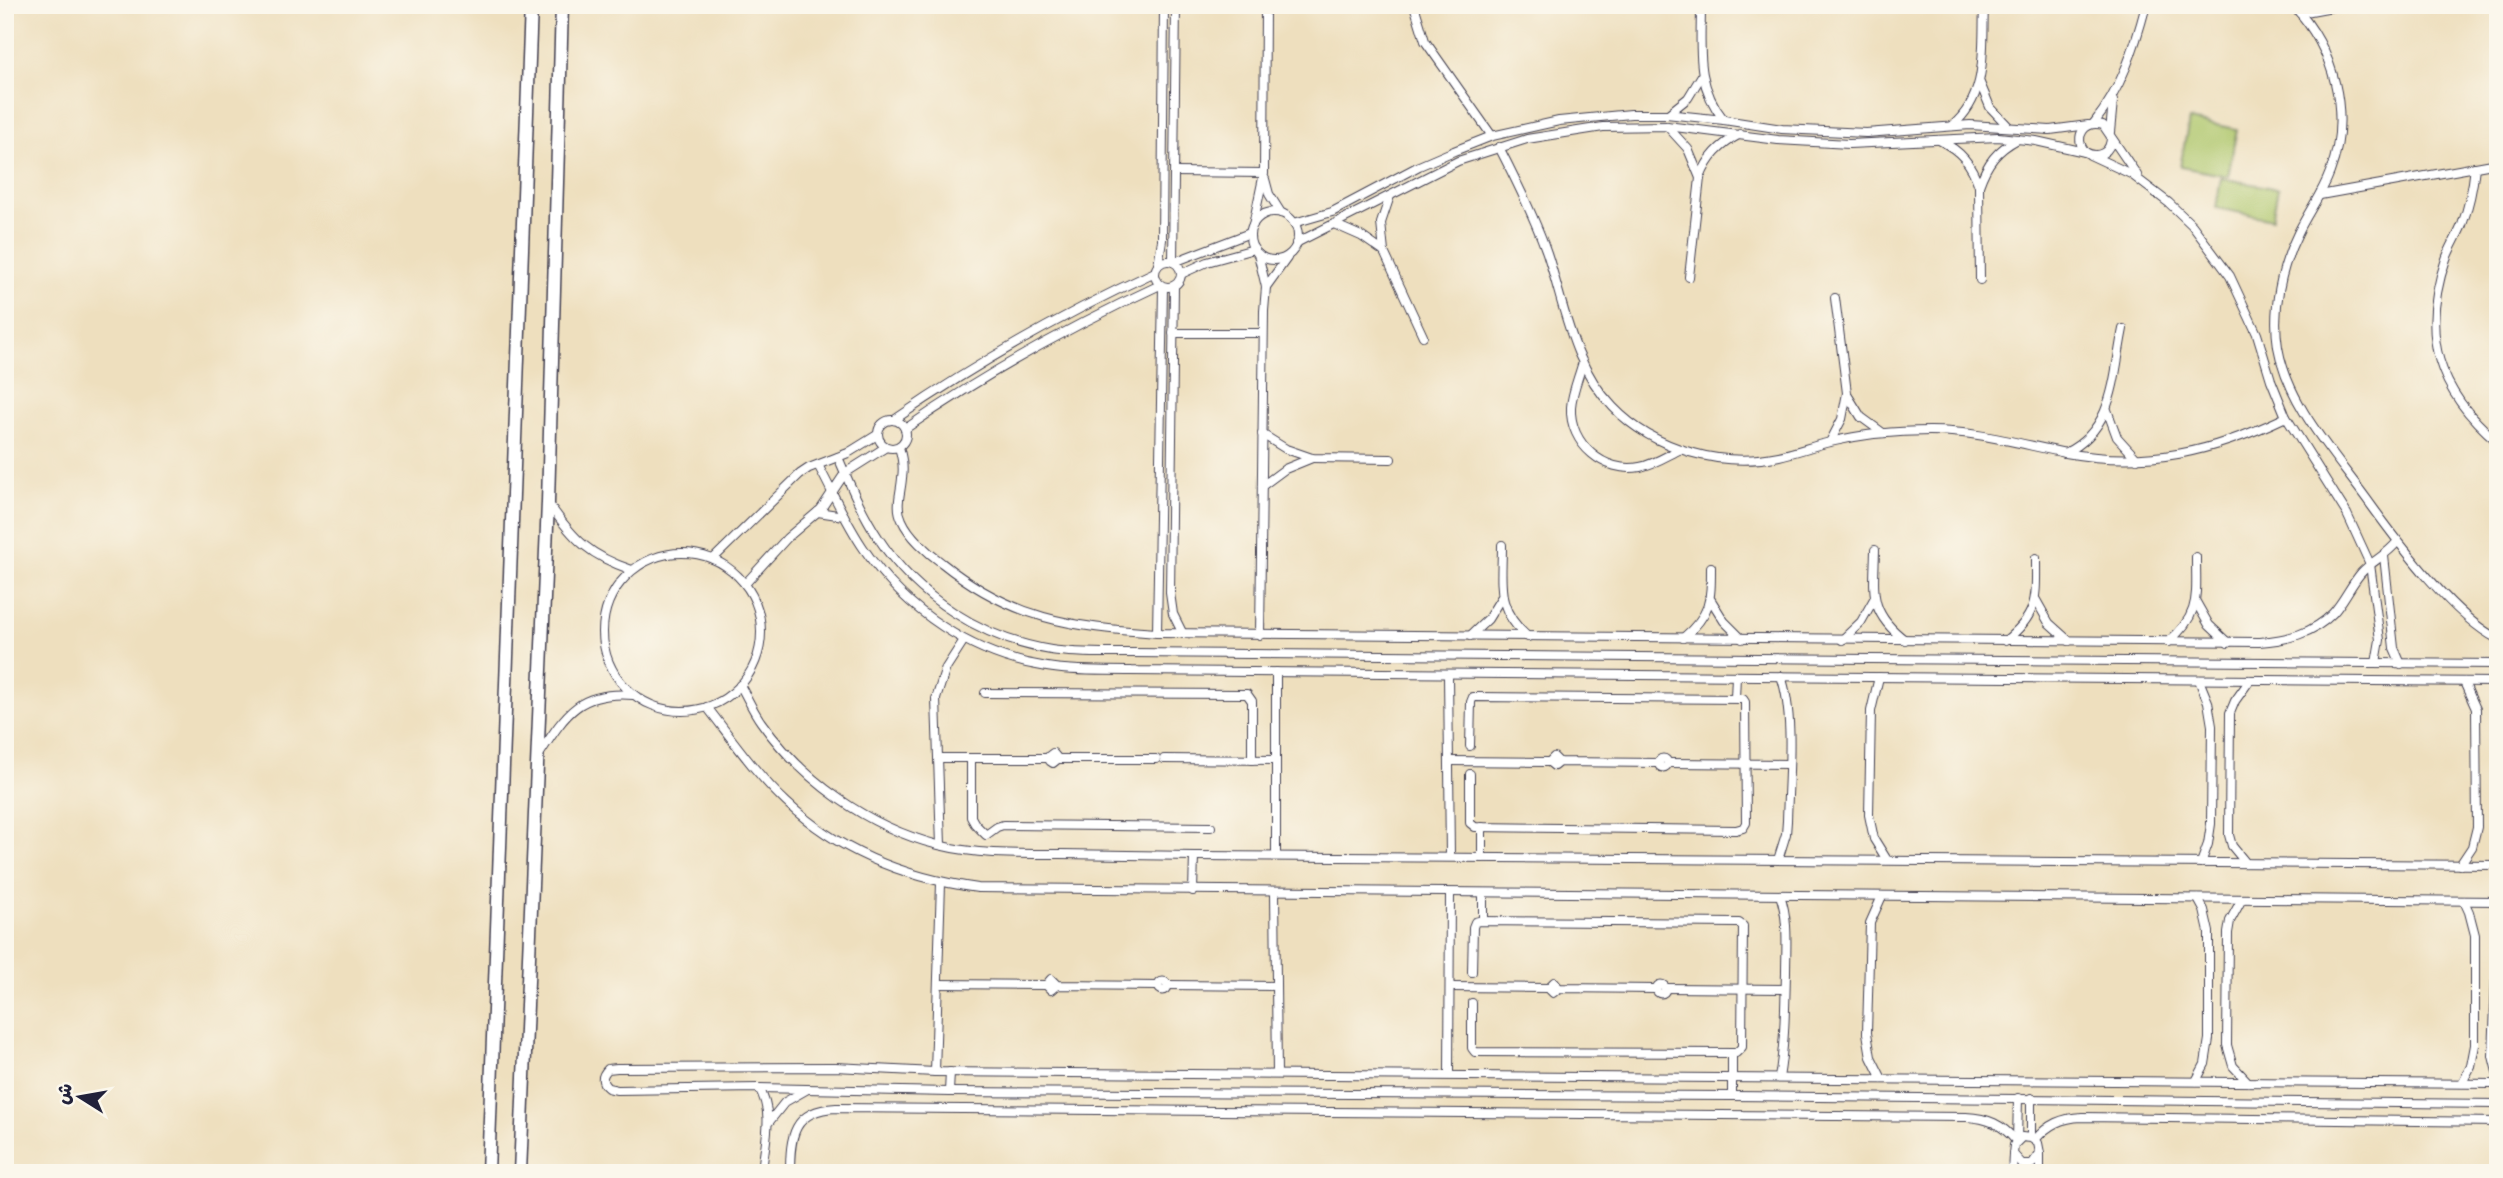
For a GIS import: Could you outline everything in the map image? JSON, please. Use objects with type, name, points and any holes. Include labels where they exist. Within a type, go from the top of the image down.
[{"type":"main road","points":[[488,1173],[531,5]]},
{"type":"main road","points":[[520,1173],[548,502],[562,5]]},
{"type":"street","points":[[1162,286],[1157,282],[1156,269],[1163,240],[1164,5]]},
{"type":"street","points":[[1176,5],[1174,262],[1181,274],[1174,286],[1170,593],[1173,614],[1183,634]]},
{"type":"street","points":[[1260,635],[1263,333],[1266,287],[1251,229],[1264,173],[1265,5]]},
{"type":"street","points":[[1414,5],[1425,41],[1492,136]]},
{"type":"street","points":[[1701,5],[1702,75],[1710,99],[1724,120]]},
{"type":"street","points":[[1951,126],[1970,107],[1980,83],[1984,5]]},
{"type":"street","points":[[2114,95],[2111,143],[2106,152],[2088,153],[2081,147],[2080,135],[2114,95],[2129,60],[2146,5]]},
{"type":"street","points":[[2293,5],[2317,36],[2329,61],[2338,98],[2339,122],[2337,148],[2330,172],[2288,255],[2278,300],[2277,343],[2288,383],[2297,400],[2398,542],[2473,623],[2498,639]]},
{"type":"street","points":[[2300,13],[2343,5]]},
{"type":"street","points":[[1667,114],[1688,98],[1702,75]]},
{"type":"street","points":[[1980,83],[1990,107],[2008,126]]},
{"type":"street","points":[[1294,223],[1332,212],[1419,166],[1492,136],[1559,121],[1631,114],[1667,114],[1813,132],[1884,133],[1951,126],[2008,126],[2050,130],[2091,124],[2103,125],[2126,161],[2144,182],[2192,225],[2230,276],[2257,334],[2286,417],[2347,514],[2370,564],[2380,640],[2376,663]]},
{"type":"street","points":[[1256,251],[1264,258],[1279,259],[1294,247],[1458,161],[1499,147],[1561,132],[1631,125],[1667,126],[1812,143],[1875,144],[1979,136],[2018,139],[2088,153],[2144,182]]},
{"type":"street","points":[[1667,126],[1688,149],[1700,178]]},
{"type":"street","points":[[1689,277],[1700,178],[1705,164],[1715,151],[1740,134]]},
{"type":"street","points":[[1979,186],[1984,171],[1993,158],[2004,147],[2018,139]]},
{"type":"street","points":[[1939,140],[1953,147],[1965,158],[1974,171],[1979,186],[1980,280]]},
{"type":"street","points":[[1499,147],[1546,250],[1582,365],[1596,387],[1623,416],[1656,439],[1681,449],[1717,457],[1754,459],[1883,433],[1943,431],[1974,433],[2089,457],[2137,459],[2212,447],[2286,417]]},
{"type":"street","points":[[2320,195],[2498,163]]},
{"type":"street","points":[[2475,167],[2465,214],[2435,298],[2435,341],[2454,396],[2468,414],[2498,442]]},
{"type":"street","points":[[1175,172],[1264,173]]},
{"type":"street","points":[[1264,173],[1269,194],[1281,213],[1294,223],[1297,230],[1294,247],[1266,287]]},
{"type":"street","points":[[1390,196],[1381,223],[1384,252],[1423,336]]},
{"type":"street","points":[[894,420],[905,429],[904,442],[899,447],[886,447],[881,444],[877,435],[880,425],[894,420],[1002,350],[1156,269],[1165,261],[1174,262],[1251,229],[1256,219],[1268,212],[1281,213]]},
{"type":"street","points":[[1336,225],[1361,236],[1384,252]]},
{"type":"street","points":[[1181,274],[1217,259],[1256,251]]},
{"type":"street","points":[[1157,634],[1162,286]]},
{"type":"street","points":[[905,429],[1011,361],[1084,321],[1162,286],[1174,286]]},
{"type":"street","points":[[1830,442],[1842,419],[1847,393],[1835,298]]},
{"type":"street","points":[[2065,453],[2091,436],[2107,410],[2123,329]]},
{"type":"street","points":[[1173,333],[1263,333]]},
{"type":"street","points":[[1582,365],[1571,410],[1573,427],[1580,442],[1591,454],[1622,468],[1639,467],[1681,449]]},
{"type":"street","points":[[1847,393],[1861,417],[1883,433]]},
{"type":"street","points":[[2282,408],[2297,400]]},
{"type":"street","points":[[2107,410],[2117,437],[2137,459]]},
{"type":"street","points":[[1262,434],[1286,449],[1312,458],[1391,459]]},
{"type":"street","points":[[713,559],[800,474],[877,435]]},
{"type":"street","points":[[745,584],[787,538],[818,512],[845,473],[886,447]]},
{"type":"street","points":[[899,447],[903,476],[898,501],[902,523],[934,558],[963,580],[995,599],[1063,624],[1157,634],[2168,642],[2279,640],[2298,635],[2332,614],[2370,564],[2384,556],[2398,542]]},
{"type":"street","points":[[838,457],[867,519],[896,561],[932,596],[994,634],[1032,646],[1078,653],[2498,664]]},
{"type":"street","points":[[1262,486],[1285,469],[1312,458]]},
{"type":"street","points":[[818,465],[844,516],[866,551],[901,593],[943,627],[964,640],[1006,658],[1049,668],[1132,671],[2498,682]]},
{"type":"street","points":[[548,502],[567,529],[588,550],[604,560],[632,570]]},
{"type":"street","points":[[818,512],[844,516]]},
{"type":"street","points":[[1502,545],[1501,598],[1512,620],[1528,637]]},
{"type":"street","points":[[1875,550],[1874,599],[1886,623],[1905,640]]},
{"type":"street","points":[[671,553],[693,553],[713,559],[736,574],[754,599],[761,635],[751,670],[740,685],[725,698],[707,707],[672,711],[652,705],[633,695],[620,682],[611,667],[603,633],[610,598],[632,570],[651,559],[671,553]]},
{"type":"street","points":[[2384,556],[2394,648],[2401,664]]},
{"type":"street","points":[[2168,642],[2186,625],[2196,602],[2196,557]]},
{"type":"street","points":[[2005,641],[2024,623],[2036,600],[2036,558]]},
{"type":"street","points":[[1682,638],[1699,621],[1711,600],[1711,567]]},
{"type":"street","points":[[1470,636],[1488,619],[1501,598]]},
{"type":"street","points":[[1842,640],[1861,622],[1874,599]]},
{"type":"street","points":[[1711,600],[1724,621],[1742,639]]},
{"type":"street","points":[[2036,600],[2049,624],[2069,641]]},
{"type":"street","points":[[2196,602],[2209,625],[2228,642]]},
{"type":"street","points":[[941,845],[936,709],[938,689],[946,668],[964,640]]},
{"type":"street","points":[[1132,653],[1132,671]]},
{"type":"street","points":[[2123,661],[2129,668],[2129,673],[2123,679]]},
{"type":"street","points":[[2163,662],[2158,668],[2163,679]]},
{"type":"street","points":[[1276,672],[1276,856]]},
{"type":"street","points":[[1448,674],[1450,857]]},
{"type":"street","points":[[1735,698],[1736,676]]},
{"type":"street","points":[[1778,860],[1787,821],[1788,764],[1788,700],[1781,676]]},
{"type":"street","points":[[1879,677],[1871,711],[1870,815],[1874,839],[1887,860]]},
{"type":"street","points":[[2199,680],[2208,702],[2212,726],[2211,824],[2201,863]]},
{"type":"street","points":[[2246,863],[2232,846],[2229,835],[2229,726],[2235,701],[2250,680]]},
{"type":"street","points":[[2460,865],[2472,847],[2477,827],[2476,709],[2464,682]]},
{"type":"street","points":[[740,685],[760,721],[782,748],[807,774],[834,796],[890,828],[941,845],[979,851],[1194,856],[2498,865]]},
{"type":"street","points":[[985,693],[1247,694],[1252,701],[1252,760]]},
{"type":"street","points":[[537,757],[566,715],[583,702],[603,695],[633,695]]},
{"type":"street","points":[[1470,746],[1471,702],[1476,696],[1744,699],[1746,823],[1740,830],[1472,826],[1470,774]]},
{"type":"street","points":[[2498,705],[2498,836]]},
{"type":"street","points":[[707,707],[768,784],[825,833],[877,862],[941,883],[978,888],[2498,901]]},
{"type":"street","points":[[939,758],[1276,760]]},
{"type":"street","points":[[971,758],[971,817],[986,835],[1003,825],[1211,827]]},
{"type":"street","points":[[1449,761],[1788,764]]},
{"type":"street","points":[[1482,827],[1482,858]]},
{"type":"street","points":[[1193,891],[1194,856]]},
{"type":"street","points":[[935,1072],[941,883]]},
{"type":"street","points":[[1275,891],[1277,1074]]},
{"type":"street","points":[[1449,1075],[1450,893]]},
{"type":"street","points":[[1483,893],[1483,921]]},
{"type":"street","points":[[1779,1078],[1783,1055],[1786,989],[1786,917],[1780,895]]},
{"type":"street","points":[[1882,896],[1869,930],[1867,1033],[1871,1057],[1882,1079]]},
{"type":"street","points":[[2196,1081],[2208,1054],[2209,1016],[2209,932],[2204,910],[2198,899]]},
{"type":"street","points":[[2242,899],[2230,921],[2228,933],[2227,1045],[2233,1066],[2248,1082]]},
{"type":"street","points":[[2462,1083],[2471,1066],[2475,1045],[2475,934],[2464,901]]},
{"type":"street","points":[[1472,971],[1474,924],[1483,921],[1741,923],[1743,926],[1740,1052],[1478,1053],[1472,1048],[1472,1003]]},
{"type":"street","points":[[2498,928],[2493,1056],[2498,1076]]},
{"type":"street","points":[[938,984],[1046,985],[1051,979],[1057,985],[1276,986]]},
{"type":"street","points":[[1450,987],[1548,988],[1554,982],[1559,988],[1786,989]]},
{"type":"street","points":[[1732,1054],[1732,1096]]},
{"type":"street","points":[[2498,1084],[935,1072],[835,1067],[612,1069],[604,1073],[603,1077],[605,1085],[612,1090],[759,1088],[2498,1104]]},
{"type":"street","points":[[949,1091],[950,1072]]},
{"type":"street","points":[[1355,1074],[1355,1093]]},
{"type":"street","points":[[759,1088],[766,1104],[769,1122],[762,1173]]},
{"type":"street","points":[[769,1122],[785,1102],[807,1089]]},
{"type":"street","points":[[2012,1173],[2017,1140],[2018,1098]]},
{"type":"street","points":[[2031,1098],[2033,1139],[2040,1153],[2040,1173]]},
{"type":"street","points":[[790,1173],[792,1137],[796,1127],[814,1112],[836,1108],[1966,1117],[1989,1120],[2017,1140],[2033,1139],[2060,1120],[2082,1117],[2498,1122]]},
{"type":"street","points":[[2013,1154],[2018,1162],[2027,1165],[2036,1161],[2040,1153]]},
{"type":"green space","points":[[2189,120],[2237,129],[2228,176],[2180,167]]},
{"type":"green space","points":[[2221,178],[2278,189],[2272,219],[2216,208]]}]
